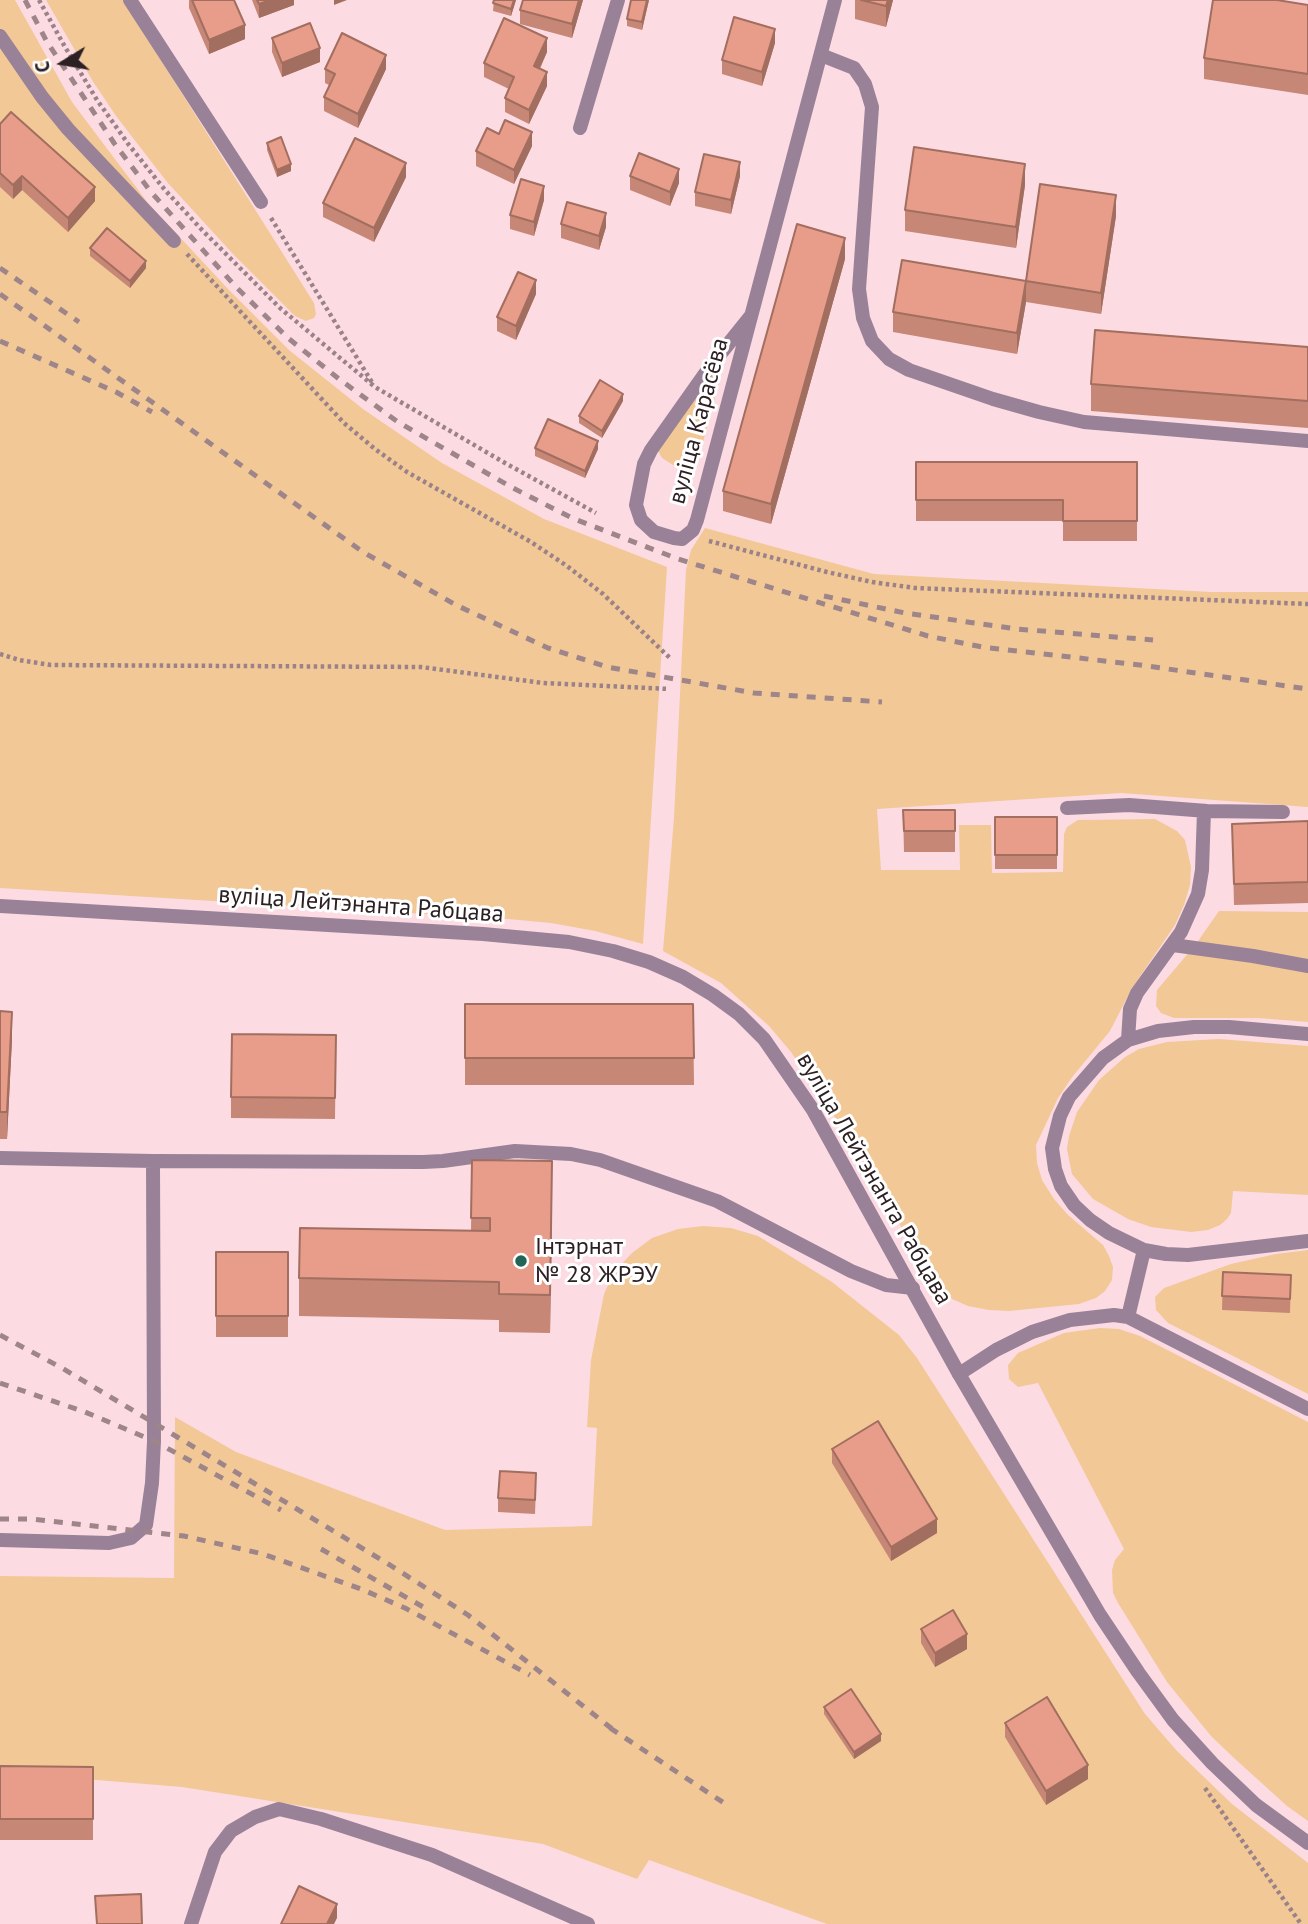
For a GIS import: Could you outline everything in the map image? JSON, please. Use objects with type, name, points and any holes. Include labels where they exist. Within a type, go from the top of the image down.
[{"type":"street","points":[[131,0],[261,202]]},
{"type":"street","points":[[580,128],[618,0]]},
{"type":"street","name":"вуліца Карасёва","points":[[750,317],[709,368],[651,450],[640,477],[637,512],[646,526],[674,538],[682,539],[688,536],[697,520],[835,0]]},
{"type":"street","points":[[0,36],[41,97],[68,129],[174,241]]},
{"type":"street","points":[[821,55],[854,68],[865,84],[872,107],[859,289],[863,318],[872,341],[889,359],[909,370],[993,399],[1084,422],[1308,441]]},
{"type":"street","points":[[1068,808],[1129,805],[1204,811],[1283,812]]},
{"type":"street","points":[[1128,1040],[1130,1009],[1137,993],[1173,945],[1191,915],[1198,894],[1202,870],[1204,811]]},
{"type":"street","name":"вуліца Лейтэнанта Рабцава","points":[[0,906],[569,942],[649,962],[683,977],[713,995],[739,1014],[764,1039],[813,1110],[959,1374],[1100,1615],[1138,1672],[1173,1720],[1212,1763],[1256,1805],[1308,1843]]},
{"type":"street","points":[[1173,945],[1308,966]]},
{"type":"street","points":[[1308,1034],[1230,1027],[1194,1027],[1158,1031],[1128,1040],[1103,1058],[1069,1097],[1060,1116],[1052,1148],[1061,1186],[1074,1205],[1109,1233],[1144,1250],[1188,1255],[1308,1241]]},
{"type":"street","points":[[0,1158],[423,1162],[515,1151],[571,1154],[600,1160],[718,1201],[836,1265],[886,1284],[913,1288]]},
{"type":"street","points":[[0,1540],[109,1543],[131,1538],[146,1525],[152,1483],[154,1423],[153,1161]]},
{"type":"street","points":[[1128,1317],[1144,1250]]},
{"type":"street","points":[[959,1374],[1013,1340],[1051,1325],[1099,1315],[1128,1317],[1308,1409]]},
{"type":"street","points":[[191,1924],[215,1852],[231,1831],[255,1817],[279,1810],[321,1819],[432,1855],[588,1924]]},
{"type":"path","points":[[39,0],[97,100],[165,190],[280,308],[375,387],[596,513]]},
{"type":"path","points":[[261,202],[375,387]]},
{"type":"path","points":[[174,241],[344,423],[364,441],[417,478],[531,542],[567,566],[603,594],[671,659]]},
{"type":"path","points":[[688,536],[827,572],[915,588],[1308,604]]},
{"type":"path","points":[[0,654],[51,665],[421,667],[543,683],[669,689]]},
{"type":"path","points":[[1199,1780],[1301,1924]]},
{"type":"shaded area","points":[[0,0],[15,0],[72,102],[148,203],[289,350],[363,409],[442,463],[544,519],[667,567],[643,944],[595,931],[508,919],[0,888]]},
{"type":"shaded area","points":[[46,0],[123,0],[314,303],[314,318],[306,321],[295,316],[167,182],[92,80]]},
{"type":"shaded area","points":[[714,374],[719,383],[697,464],[684,472],[662,458],[658,451]]},
{"type":"shaded area","points":[[705,528],[874,574],[1211,592],[1308,592],[1308,807],[1121,793],[877,809],[881,870],[960,870],[959,825],[991,825],[992,873],[1063,872],[1064,834],[1067,827],[1078,820],[1155,819],[1177,831],[1185,840],[1191,867],[1190,885],[1175,925],[1132,988],[1110,1031],[1058,1098],[1036,1145],[1042,1180],[1054,1199],[1103,1245],[1109,1256],[1113,1267],[1112,1280],[1096,1298],[1079,1304],[1009,1311],[968,1306],[952,1299],[930,1276],[847,1135],[791,1052],[769,1026],[721,983],[663,951],[674,818],[686,570],[691,550]]},
{"type":"shaded area","points":[[1219,911],[1308,912],[1308,1022],[1258,1018],[1174,1018],[1161,1013],[1156,1006],[1157,990],[1196,944]]},
{"type":"shaded area","points":[[1219,1039],[1308,1046],[1308,1195],[1233,1191],[1231,1213],[1227,1219],[1208,1230],[1191,1232],[1151,1227],[1128,1219],[1093,1199],[1072,1174],[1067,1149],[1077,1112],[1099,1080],[1125,1057],[1139,1049],[1167,1042]]},
{"type":"shaded area","points":[[703,1226],[731,1228],[758,1236],[832,1282],[899,1335],[917,1358],[1145,1714],[1177,1751],[1232,1804],[1308,1863],[1308,1924],[827,1924],[649,1860],[637,1879],[543,1844],[182,1787],[0,1772],[0,1576],[174,1578],[175,1417],[236,1452],[445,1530],[592,1526],[597,1428],[587,1427],[591,1360],[604,1294],[614,1272],[632,1253],[652,1238],[678,1229]]},
{"type":"shaded area","points":[[1308,1250],[1308,1394],[1168,1323],[1156,1310],[1155,1297],[1164,1288],[1231,1264]]},
{"type":"shaded area","points":[[1100,1328],[1119,1329],[1140,1336],[1308,1422],[1308,1821],[1287,1806],[1211,1736],[1167,1682],[1113,1593],[1112,1570],[1115,1560],[1124,1549],[1038,1383],[1018,1387],[1009,1379],[1008,1365],[1018,1353],[1064,1333]]},
{"type":"building","points":[[192,0],[234,0],[245,25],[209,40]]},
{"type":"building","points":[[494,0],[514,0],[511,9],[493,3]]},
{"type":"building","points":[[523,0],[579,0],[572,24],[520,10]]},
{"type":"building","points":[[631,0],[647,0],[642,22],[627,19]]},
{"type":"building","points":[[861,0],[888,0],[886,6]]},
{"type":"building","points":[[1213,0],[1277,0],[1308,5],[1308,74],[1204,58]]},
{"type":"building","points":[[734,17],[775,29],[762,72],[722,60]]},
{"type":"building","points":[[504,18],[547,38],[534,66],[547,72],[529,110],[505,98],[514,77],[484,63]]},
{"type":"building","points":[[310,23],[320,48],[282,63],[272,38]]},
{"type":"building","points":[[342,33],[386,55],[358,114],[324,97],[335,74],[325,69]]},
{"type":"building","points":[[11,112],[95,187],[68,218],[22,176],[13,185],[0,173],[0,124]]},
{"type":"building","points":[[505,120],[532,132],[514,170],[476,151],[487,128],[499,134]]},
{"type":"building","points":[[281,137],[291,164],[277,170],[267,143]]},
{"type":"building","points":[[355,138],[406,163],[374,228],[323,203]]},
{"type":"building","points":[[914,147],[1025,164],[1016,227],[905,210]]},
{"type":"building","points":[[639,153],[679,169],[670,192],[630,176]]},
{"type":"building","points":[[704,154],[740,162],[731,200],[695,192]]},
{"type":"building","points":[[521,179],[544,186],[534,222],[510,215]]},
{"type":"building","points":[[1040,184],[1116,195],[1101,293],[1026,281]]},
{"type":"building","points":[[567,202],[606,213],[599,236],[561,224]]},
{"type":"building","points":[[797,224],[845,238],[771,504],[723,491]]},
{"type":"building","points":[[107,228],[146,261],[130,281],[90,248]]},
{"type":"building","points":[[902,260],[1026,281],[1017,333],[893,312]]},
{"type":"building","points":[[518,272],[536,280],[516,326],[497,317]]},
{"type":"building","points":[[1095,330],[1308,347],[1308,401],[1091,384]]},
{"type":"building","points":[[600,380],[623,394],[602,431],[579,416]]},
{"type":"building","points":[[548,419],[598,441],[585,471],[535,448]]},
{"type":"building","points":[[916,462],[1137,462],[1137,521],[1063,521],[1063,500],[916,500]]},
{"type":"building","points":[[903,810],[955,810],[955,831],[904,831]]},
{"type":"building","points":[[995,817],[1057,817],[1057,855],[995,855]]},
{"type":"building","points":[[1308,821],[1308,882],[1234,884],[1232,824]]},
{"type":"building","points":[[465,1004],[693,1004],[694,1058],[465,1058]]},
{"type":"building","points":[[0,1011],[12,1012],[7,1112],[0,1112]]},
{"type":"building","points":[[232,1034],[336,1035],[335,1098],[231,1097]]},
{"type":"building","points":[[472,1160],[552,1161],[550,1295],[499,1294],[499,1282],[299,1278],[300,1228],[490,1231],[490,1218],[471,1218]]},
{"type":"building","points":[[216,1252],[288,1252],[288,1316],[216,1316]]},
{"type":"building","points":[[1223,1272],[1291,1275],[1290,1299],[1222,1296]]},
{"type":"building","points":[[878,1421],[937,1519],[891,1547],[832,1449]]},
{"type":"building","points":[[500,1471],[536,1473],[535,1500],[498,1498]]},
{"type":"building","points":[[953,1610],[967,1634],[935,1653],[921,1629]]},
{"type":"building","points":[[851,1689],[881,1734],[854,1752],[824,1707]]},
{"type":"building","points":[[1047,1697],[1088,1765],[1046,1791],[1005,1723]]},
{"type":"building","points":[[0,1766],[93,1767],[93,1819],[0,1819]]},
{"type":"building","points":[[299,1886],[337,1904],[327,1924],[281,1924]]},
{"type":"building","points":[[141,1894],[142,1924],[97,1924],[95,1896]]},
{"type":"railway","points":[[25,0],[47,42],[114,143],[151,192],[236,287],[288,338],[398,422],[511,487],[572,518],[678,559],[928,636],[982,647],[1140,665],[1308,689]]},
{"type":"railway","points":[[0,268],[79,322]]},
{"type":"railway","points":[[0,294],[363,552],[456,605],[548,648],[607,667],[754,693],[882,702]]},
{"type":"railway","points":[[0,341],[116,392],[152,412]]},
{"type":"railway","points":[[824,596],[905,613],[1017,629],[1153,640]]},
{"type":"railway","points":[[0,1335],[62,1368],[154,1423],[468,1615],[616,1732]]},
{"type":"railway","points":[[0,1383],[85,1412],[154,1441],[281,1510]]},
{"type":"railway","points":[[0,1519],[32,1519],[184,1536],[263,1554],[361,1589],[405,1608],[530,1675]]},
{"type":"railway","points":[[321,1549],[425,1608]]},
{"type":"railway","points":[[610,1728],[724,1803]]},
{"type":"place","name":"Інтэрнат № 28 ЖРЭУ","points":[[521,1261]]}]
